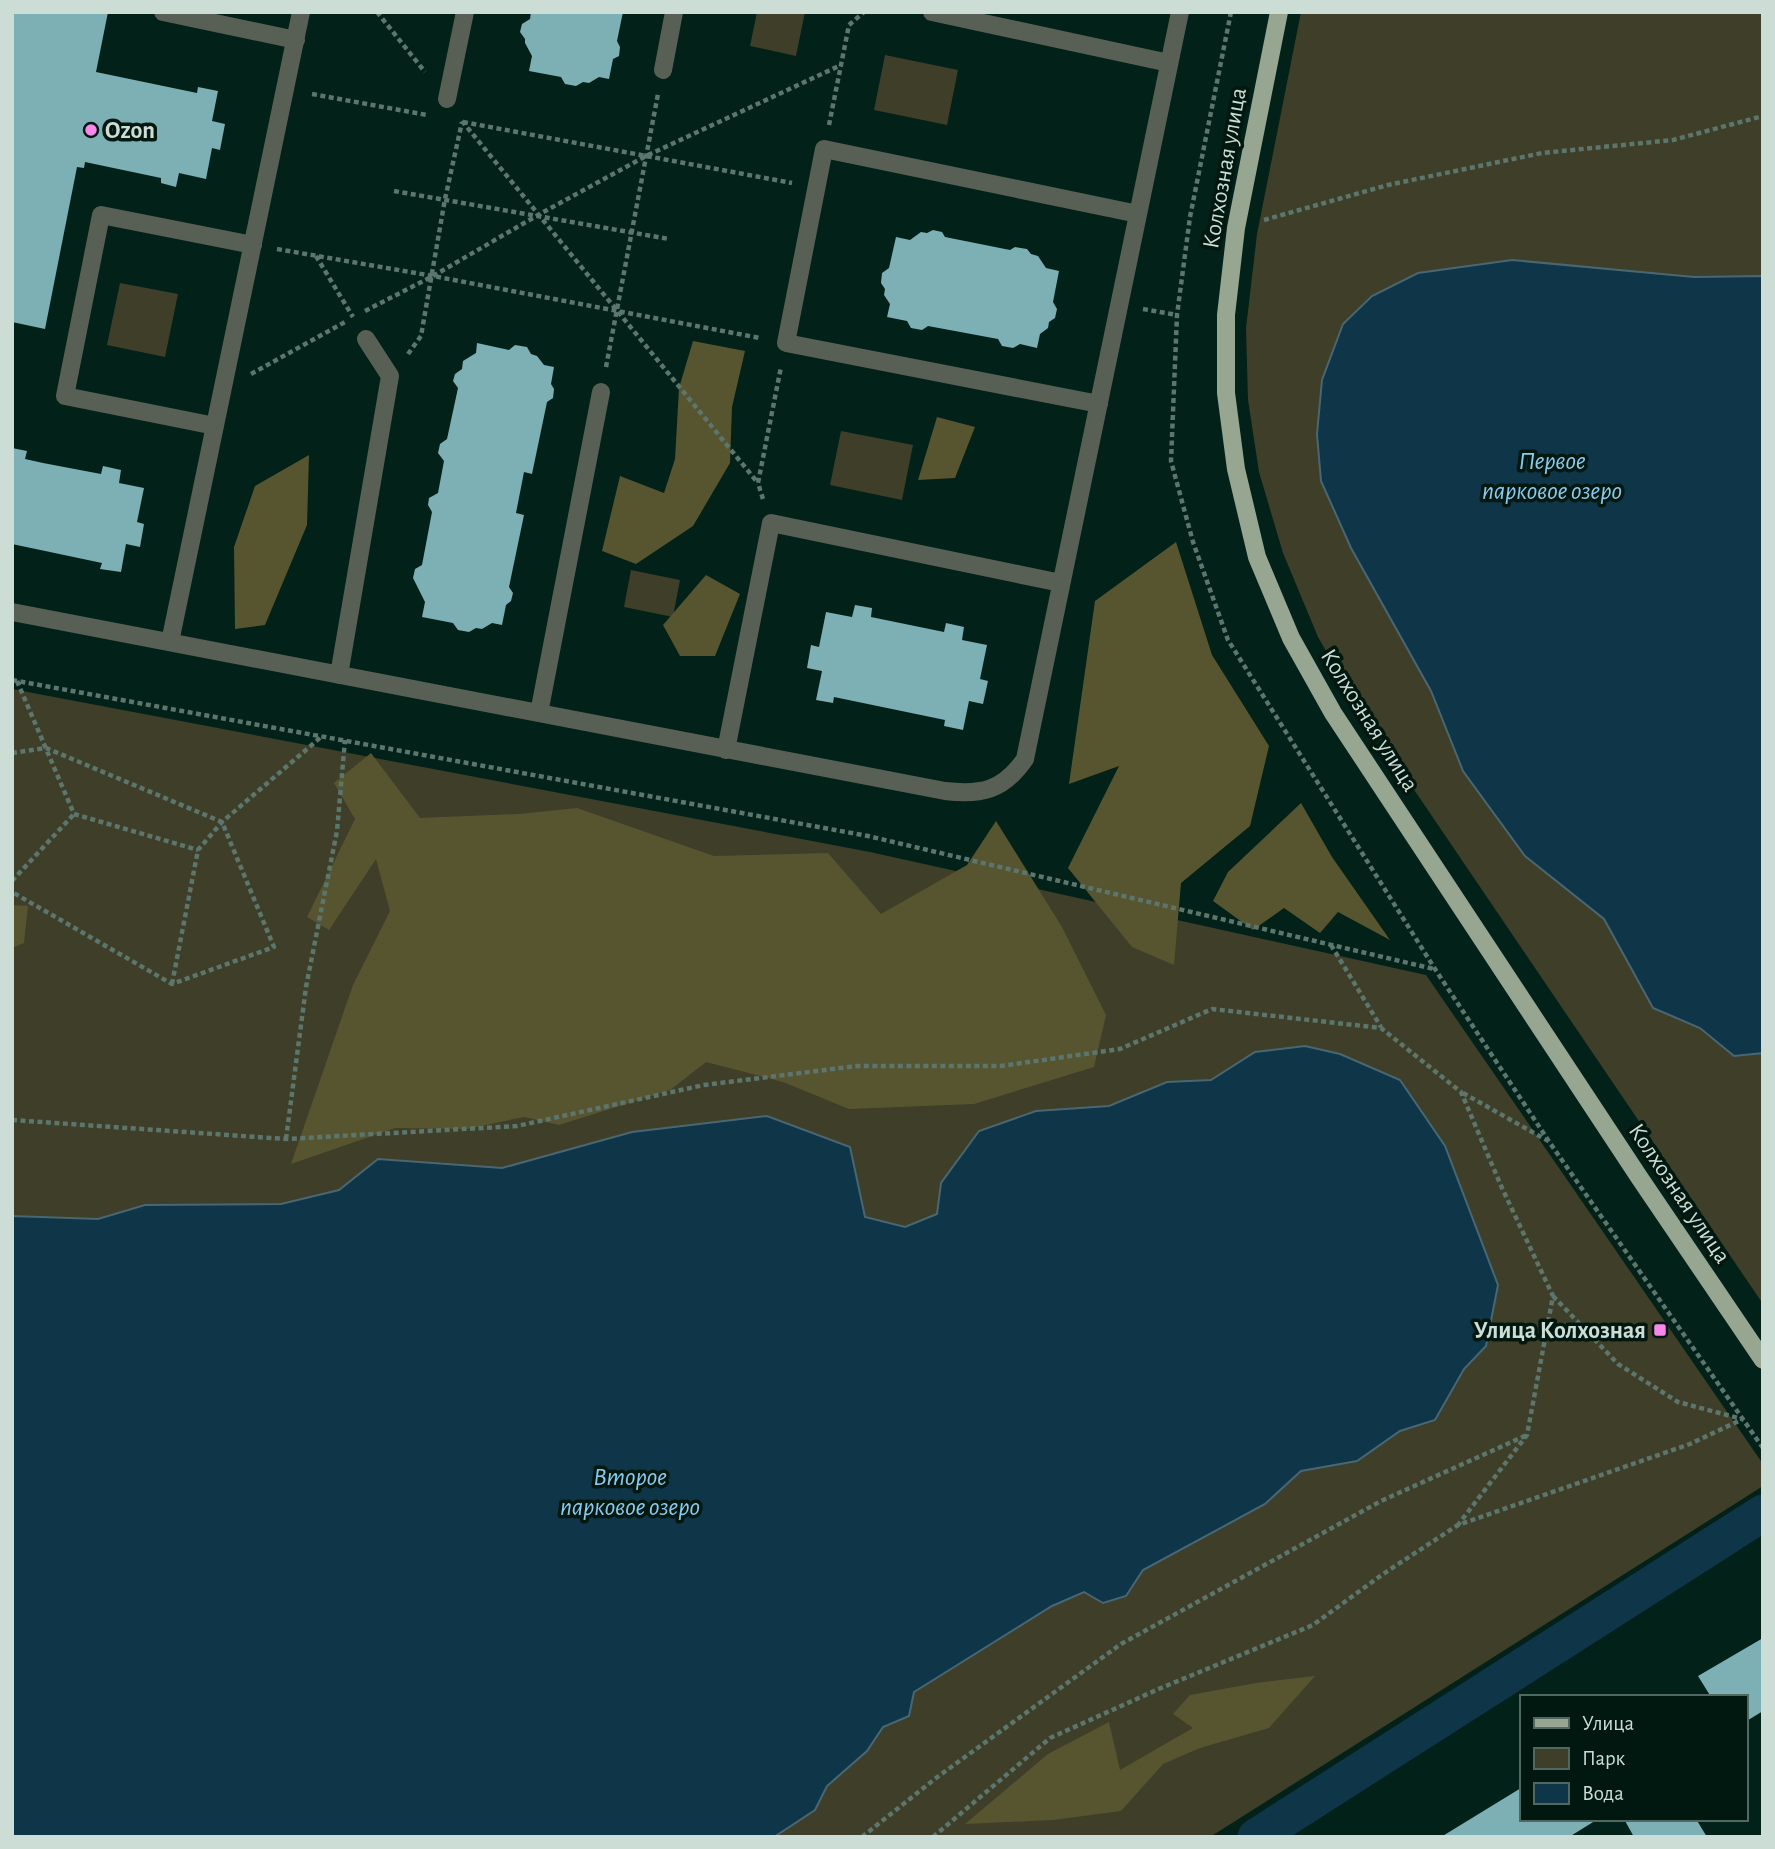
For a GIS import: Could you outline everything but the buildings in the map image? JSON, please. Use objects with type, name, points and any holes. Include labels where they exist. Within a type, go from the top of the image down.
[{"type":"main road","name":"Колхозная улица","points":[[1279,12],[1236,228],[1226,315],[1226,393],[1236,469],[1257,557],[1291,638],[1340,724],[1763,1360]]},
{"type":"lane","points":[[163,12],[296,40]]},
{"type":"lane","points":[[170,642],[301,12]]},
{"type":"lane","points":[[447,99],[465,12]]},
{"type":"lane","points":[[663,70],[674,12]]},
{"type":"lane","points":[[932,12],[1170,63]]},
{"type":"lane","points":[[12,612],[945,791],[969,794],[991,789],[1014,775],[1025,759],[1180,12]]},
{"type":"lane","points":[[1098,404],[786,343],[824,149],[1138,214]]},
{"type":"lane","points":[[215,426],[65,396],[100,215],[253,245]]},
{"type":"lane","points":[[339,675],[390,376],[366,339]]},
{"type":"lane","points":[[539,713],[601,392]]},
{"type":"lane","points":[[726,750],[771,523],[1061,583]]},
{"type":"path","points":[[377,12],[447,99],[462,122],[758,483],[771,523]]},
{"type":"path","points":[[824,149],[849,25],[864,12]]},
{"type":"path","points":[[223,390],[646,156],[841,65]]},
{"type":"path","points":[[601,392],[663,70]]},
{"type":"path","points":[[285,89],[435,117]]},
{"type":"path","points":[[1236,228],[1388,185],[1542,153],[1673,139],[1763,117]]},
{"type":"path","points":[[462,122],[817,188]]},
{"type":"path","points":[[421,336],[462,122]]},
{"type":"path","points":[[394,191],[669,239]]},
{"type":"path","points":[[253,245],[786,343],[758,483]]},
{"type":"path","points":[[316,256],[354,317]]},
{"type":"path","points":[[15,680],[868,836],[1436,969]]},
{"type":"path","points":[[15,680],[74,814]]},
{"type":"path","points":[[172,984],[198,850],[222,821],[322,736]]},
{"type":"path","points":[[286,1139],[306,987],[337,831],[345,740]]},
{"type":"path","points":[[12,752],[46,748],[222,821],[274,947],[172,984],[12,892]]},
{"type":"path","points":[[74,814],[198,850]]},
{"type":"path","points":[[12,880],[74,814]]},
{"type":"path","points":[[1330,944],[1381,1028],[1461,1092],[1550,1143]]},
{"type":"path","points":[[12,1120],[286,1139],[517,1126],[704,1085],[857,1066],[1000,1066],[1120,1049],[1212,1009],[1381,1028]]},
{"type":"path","points":[[1461,1092],[1553,1296],[1618,1364],[1678,1402],[1742,1419],[1763,1448]]},
{"type":"path","points":[[1458,1525],[1527,1435],[1553,1296]]},
{"type":"path","points":[[933,1837],[1050,1738],[1312,1625],[1458,1525],[1690,1444],[1742,1419]]},
{"type":"path","points":[[862,1837],[936,1778],[1121,1644],[1381,1500],[1527,1435]]},
{"type":"green space","points":[[757,12],[805,12],[796,56],[750,46]]},
{"type":"green space","points":[[1301,12],[1763,12],[1763,1304],[1360,710],[1318,637],[1283,553],[1259,472],[1248,400],[1246,328],[1257,234]]},
{"type":"green space","points":[[885,55],[958,70],[947,125],[874,110]]},
{"type":"green space","points":[[120,283],[178,294],[165,357],[107,345]]},
{"type":"green space","points":[[841,431],[913,445],[902,500],[830,485]]},
{"type":"green space","points":[[631,570],[680,580],[673,617],[624,607]]},
{"type":"green space","points":[[12,689],[870,852],[1426,975],[1763,1464],[1763,1486],[1210,1837],[12,1837]]},
{"type":"shaded area","points":[[693,341],[745,351],[732,407],[730,463],[693,526],[636,564],[602,551],[620,476],[664,493],[675,459],[679,388]]},
{"type":"shaded area","points":[[937,417],[975,427],[955,478],[918,480]]},
{"type":"shaded area","points":[[309,455],[307,525],[265,625],[235,629],[234,547],[255,486]]},
{"type":"shaded area","points":[[1176,542],[1212,655],[1269,746],[1250,826],[1181,883],[1174,965],[1132,947],[1068,868],[1119,766],[1069,784],[1095,601]]},
{"type":"shaded area","points":[[706,575],[740,594],[715,656],[680,656],[663,625]]},
{"type":"shaded area","points":[[371,753],[420,818],[519,814],[577,808],[714,856],[828,853],[881,914],[967,865],[996,821],[1062,927],[1106,1015],[1094,1067],[974,1104],[849,1109],[783,1082],[706,1062],[670,1090],[559,1125],[524,1117],[467,1129],[395,1128],[291,1164],[353,985],[390,911],[376,859],[329,930],[307,917],[355,819],[334,783]]},
{"type":"shaded area","points":[[1301,803],[1332,857],[1390,940],[1338,912],[1320,933],[1284,908],[1253,930],[1213,901],[1228,872]]},
{"type":"shaded area","points":[[12,905],[28,906],[24,943],[12,948]]},
{"type":"shaded area","points":[[1315,1676],[1269,1728],[1200,1748],[1163,1764],[1121,1811],[1053,1820],[965,1824],[1048,1754],[1109,1722],[1120,1770],[1193,1728],[1173,1714],[1190,1695]]},
{"type":"water","name":"Первое парковое озеро","points":[[1512,260],[1694,277],[1763,276],[1763,1053],[1734,1056],[1700,1028],[1653,1008],[1604,919],[1525,856],[1463,771],[1431,691],[1351,548],[1321,481],[1317,434],[1322,380],[1343,324],[1372,296],[1418,273]]},
{"type":"water","name":"Второе парковое озеро","points":[[1305,1046],[1340,1054],[1400,1080],[1445,1146],[1498,1285],[1486,1346],[1464,1369],[1435,1420],[1400,1431],[1357,1461],[1301,1471],[1265,1504],[1143,1570],[1126,1596],[1103,1603],[1084,1592],[1052,1606],[914,1692],[909,1716],[883,1727],[867,1751],[827,1786],[815,1810],[774,1837],[12,1837],[12,1216],[98,1219],[145,1205],[281,1204],[339,1190],[378,1159],[502,1168],[632,1132],[767,1116],[850,1147],[865,1217],[905,1227],[937,1214],[941,1183],[979,1131],[1036,1111],[1109,1106],[1167,1082],[1211,1080],[1255,1052]]},
{"type":"waterway","points":[[1256,1837],[1763,1513]]},
{"type":"place","name":"Ozon","points":[[91,130]]},
{"type":"place","name":"Улица Колхозная","points":[[1660,1330]]}]
